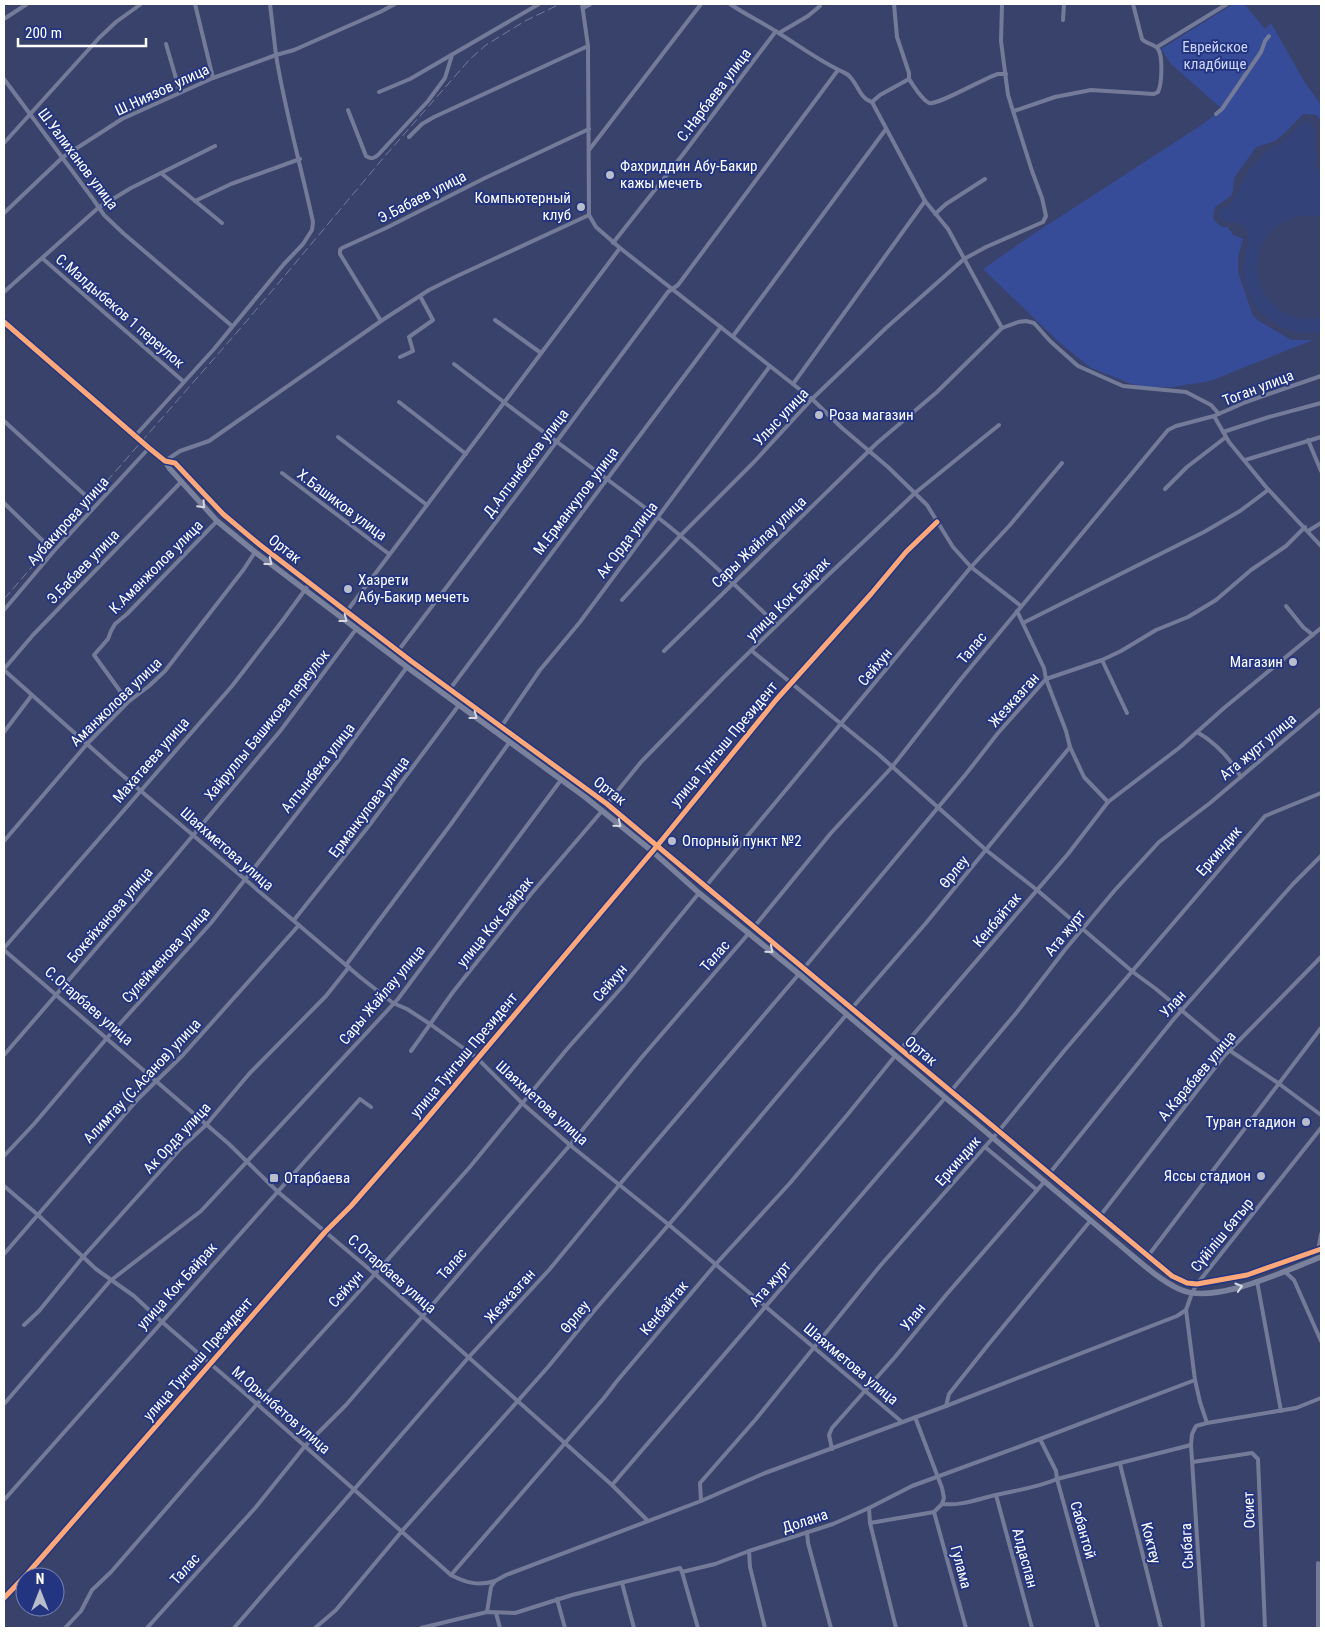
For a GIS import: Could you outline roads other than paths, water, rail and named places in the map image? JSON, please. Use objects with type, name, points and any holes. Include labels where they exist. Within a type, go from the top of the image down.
[{"type":"street","points":[[4,19],[27,4]]},
{"type":"street","points":[[4,143],[100,38],[116,22],[141,4]]},
{"type":"street","points":[[195,4],[213,78]]},
{"type":"street","points":[[135,436],[214,349],[303,244],[312,230],[313,222],[300,160],[281,84],[270,4]]},
{"type":"street","name":"Ш.Ниязов улица","points":[[4,213],[63,158],[122,118],[213,78],[294,50],[396,4]]},
{"type":"street","points":[[379,92],[410,79],[539,4]]},
{"type":"street","points":[[591,4],[582,6],[588,46],[589,215],[596,227],[812,399],[842,428],[870,450],[926,505],[953,547],[971,567],[1021,606]]},
{"type":"street","points":[[589,150],[701,4]]},
{"type":"street","points":[[730,4],[844,72],[850,77],[863,96],[872,102],[925,201],[948,230],[1002,328]]},
{"type":"street","points":[[894,4],[897,37],[909,72],[909,79],[929,103],[936,103],[997,74],[1006,74]]},
{"type":"street","points":[[1002,4],[1001,41],[1008,95],[1014,111],[1055,97],[1090,90],[1154,94],[1158,92],[1161,80],[1160,51],[1157,47],[1142,39],[1133,4]]},
{"type":"street","points":[[1063,20],[1064,4]]},
{"type":"street","points":[[1157,47],[1227,4]]},
{"type":"street","name":"С.Нарбаева улица","points":[[614,243],[777,32],[808,16],[820,6]]},
{"type":"street","points":[[1216,114],[1222,109],[1261,52],[1269,36]]},
{"type":"street","points":[[166,44],[180,92]]},
{"type":"street","points":[[409,137],[422,124],[434,116],[588,46]]},
{"type":"street","points":[[348,110],[366,156],[374,158],[378,156],[428,101],[445,78],[452,55]]},
{"type":"street","points":[[672,288],[678,285],[838,70]]},
{"type":"street","name":"Ш.Уалиханов улица","points":[[4,79],[98,208],[123,233],[232,326]]},
{"type":"street","points":[[872,102],[880,95],[909,79]]},
{"type":"street","name":"Улыс улица","points":[[622,600],[680,536],[754,462],[812,399],[886,328],[964,259],[986,247],[1043,222],[1046,210],[1014,111]]},
{"type":"street","name":"Э.Бабаев улица","points":[[381,321],[340,254],[342,248],[589,129]]},
{"type":"street","points":[[734,336],[886,130]]},
{"type":"street","points":[[4,292],[98,208],[130,188],[215,146]]},
{"type":"street","points":[[195,201],[230,184],[300,160]]},
{"type":"street","points":[[161,173],[222,223]]},
{"type":"street","points":[[935,214],[946,204],[985,179]]},
{"type":"street","points":[[793,384],[925,201]]},
{"type":"street","points":[[165,460],[180,451],[209,442],[381,321],[420,296],[455,277],[589,215]]},
{"type":"street","name":"Х.Башиков улица","points":[[347,611],[620,248]]},
{"type":"street","name":"С.Малдыбеков 1 переулок","points":[[42,258],[184,382]]},
{"type":"street","name":"Д.Алтынбеков улица","points":[[398,651],[672,288]]},
{"type":"street","points":[[400,356],[413,351],[409,337],[433,320],[420,296]]},
{"type":"street","points":[[495,320],[540,353]]},
{"type":"street","points":[[870,450],[937,392],[1002,328],[1026,320],[1034,323],[1050,341],[1078,366],[1123,386],[1186,392],[1211,405],[1219,414]]},
{"type":"street","name":"Ортак","points":[[4,322],[149,448],[165,460],[174,463],[223,514],[398,651],[607,804],[699,894],[847,1014],[1121,1246],[1168,1283],[1192,1294]]},
{"type":"street","name":"М.Ерманкулов улица","points":[[450,689],[721,327]]},
{"type":"street","points":[[454,364],[657,517],[777,625]]},
{"type":"street","name":"Ак Орда улица","points":[[501,727],[540,670],[580,622],[770,366]]},
{"type":"street","name":"Тоган улица","points":[[1168,430],[1214,416],[1246,402],[1321,376]]},
{"type":"street","points":[[399,402],[466,454]]},
{"type":"street","name":"Тоган улица","points":[[1223,432],[1321,403]]},
{"type":"street","points":[[1214,416],[1226,437],[1268,490],[1307,529],[1321,546]]},
{"type":"street","points":[[4,421],[85,495]]},
{"type":"street","name":"улица Кок Байрак","points":[[607,804],[642,762],[777,625],[915,493],[999,425]]},
{"type":"street","name":"Талас","points":[[754,927],[831,833],[892,767],[1021,606],[1168,430]]},
{"type":"street","points":[[338,437],[427,505]]},
{"type":"street","points":[[1165,490],[1187,467],[1226,437]]},
{"type":"street","points":[[1245,460],[1321,437]]},
{"type":"street","points":[[1308,440],[1321,471]]},
{"type":"street","name":"Аубакирова улица","points":[[4,610],[54,551],[149,448]]},
{"type":"street","name":"Сары Жайлау улица","points":[[664,651],[870,450]]},
{"type":"street","name":"Ортак","points":[[165,460],[170,470],[217,521],[255,552],[509,743],[706,886],[1172,1276],[1187,1283],[1197,1284]]},
{"type":"street","name":"Сейхун","points":[[706,886],[971,567],[1010,526],[1062,463]]},
{"type":"street","name":"Х.Башиков улица","points":[[282,473],[389,554]]},
{"type":"street","name":"Э.Бабаев улица","points":[[4,670],[33,636],[181,482]]},
{"type":"street","points":[[1023,623],[1204,532],[1240,511],[1268,490]]},
{"type":"street","points":[[4,503],[45,542]]},
{"type":"street","name":"К.Аманжолов улица","points":[[128,702],[94,655],[108,639],[110,631],[115,624],[217,521]]},
{"type":"street","name":"улица Тунгыш Президент","points":[[4,1598],[28,1573],[325,1232],[419,1128],[776,700],[906,552],[937,522]]},
{"type":"street","name":"Жезказган","points":[[804,968],[966,774],[998,732],[1046,679],[1102,660],[1156,630],[1188,617],[1216,600],[1252,570],[1307,529],[1321,523]]},
{"type":"street","name":"Аманжолова улица","points":[[4,840],[87,744],[128,702],[165,671],[255,552]]},
{"type":"street","name":"Махатаева улица","points":[[4,949],[232,686],[310,583]]},
{"type":"street","points":[[1286,606],[1303,627],[1313,635]]},
{"type":"street","points":[[1018,611],[1044,668],[1046,679],[1058,708],[1070,747],[1084,777],[1108,802]]},
{"type":"street","name":"Хайруллы Башикова переулок","points":[[194,835],[291,717],[357,628]]},
{"type":"street","name":"Кенбайтак","points":[[900,1050],[1068,854],[1108,802],[1178,748],[1321,628]]},
{"type":"street","points":[[752,650],[892,767],[986,850],[1133,972],[1229,1050],[1321,1115]]},
{"type":"street","points":[[1102,660],[1127,713]]},
{"type":"street","name":"Алтынбека улица","points":[[245,880],[338,762],[407,667]]},
{"type":"street","name":"Шаяхметова улица","points":[[4,670],[299,926],[393,1003],[407,1009],[430,1024],[477,1058],[523,1104],[570,1145],[668,1224],[902,1422]]},
{"type":"street","points":[[4,732],[32,695]]},
{"type":"street","name":"Ерманкулова улица","points":[[294,920],[368,827],[459,705]]},
{"type":"street","name":"Ата журт улица","points":[[1210,803],[1321,709]]},
{"type":"street","points":[[1197,732],[1212,741],[1222,751],[1235,766],[1241,777]]},
{"type":"street","name":"Ак Орда улица","points":[[24,1325],[39,1311],[83,1257],[182,1147],[206,1125],[249,1074],[326,996],[509,743]]},
{"type":"street","name":"Өрлеу","points":[[852,1008],[926,923],[1070,747]]},
{"type":"street","name":"Сары Жайлау улица","points":[[4,1404],[110,1280],[184,1226],[201,1211],[398,999],[561,780]]},
{"type":"street","name":"Еркиндик","points":[[701,1502],[700,1483],[756,1418],[880,1266],[993,1138],[1064,1051],[1265,816],[1321,793]]},
{"type":"street","name":"Ата журт","points":[[951,1091],[1115,890],[1159,842],[1210,803]]},
{"type":"street","name":"улица Кок Байрак","points":[[411,1051],[453,992],[531,894],[602,811]]},
{"type":"street","name":"Бокейханова улица","points":[[4,1055],[194,835]]},
{"type":"street","name":"Улан","points":[[1049,1174],[1181,1011],[1293,884],[1321,856]]},
{"type":"street","name":"Сулейменова улица","points":[[4,1156],[211,923],[245,880]]},
{"type":"street","name":"Сейхун","points":[[65,1628],[81,1611],[92,1590],[111,1572],[257,1404],[375,1274],[523,1104],[567,1049],[622,987],[699,894]]},
{"type":"street","name":"Алимтау (С.Асанов) улица","points":[[4,1254],[138,1099],[183,1055],[299,926]]},
{"type":"street","name":"Талас","points":[[147,1628],[256,1507],[304,1446],[346,1405],[570,1145],[642,1057],[749,933]]},
{"type":"street","name":"С.Отарбаев улица","points":[[4,949],[229,1144],[277,1190],[375,1274],[612,1485],[648,1521]]},
{"type":"street","name":"А.Карабаев улица","points":[[1100,1216],[1229,1050],[1321,957]]},
{"type":"street","name":"Жезказган","points":[[234,1628],[468,1358],[549,1270],[799,974]]},
{"type":"street","name":"Өрлеу","points":[[315,1628],[336,1610],[402,1531],[518,1402],[847,1014]]},
{"type":"street","points":[[1148,1256],[1321,1028]]},
{"type":"street","name":"Кенбайтак","points":[[451,1574],[565,1444],[715,1265],[790,1183],[895,1056]]},
{"type":"street","name":"Ата журт","points":[[612,1485],[945,1098]]},
{"type":"street","name":"улица Кок Байрак","points":[[4,1500],[277,1190],[360,1099],[371,1107]]},
{"type":"street","name":"Сүйіліш батыр","points":[[1186,1310],[1197,1284],[1321,1128]]},
{"type":"street","points":[[985,1147],[1037,1190]]},
{"type":"street","name":"Улан","points":[[832,1449],[828,1435],[832,1428],[1045,1181]]},
{"type":"street","name":"М.Орынбетов улица","points":[[4,1186],[110,1280],[134,1296],[161,1322],[451,1574],[470,1583],[486,1584],[495,1581],[524,1568],[701,1502],[765,1472],[946,1406],[1176,1316],[1186,1310]]},
{"type":"street","points":[[946,1406],[949,1394],[1091,1220]]},
{"type":"street","points":[[1197,1284],[1248,1275],[1320,1250],[1321,1234]]},
{"type":"street","points":[[1192,1294],[1222,1292],[1321,1257]]},
{"type":"street","points":[[1284,1271],[1294,1280],[1321,1341]]},
{"type":"street","points":[[1257,1281],[1281,1411]]},
{"type":"street","points":[[1186,1310],[1195,1380],[1200,1402],[1208,1423]]},
{"type":"street","name":"Долана","points":[[622,1583],[680,1568],[682,1572],[715,1564],[833,1524],[912,1486],[1195,1380]]},
{"type":"street","points":[[942,1504],[960,1504],[996,1494],[1041,1485],[1057,1479],[1191,1445],[1192,1434],[1196,1426],[1296,1408],[1321,1398]]},
{"type":"street","points":[[870,1523],[934,1512],[942,1504],[943,1493],[915,1417]]},
{"type":"street","name":"Сабантой","points":[[1040,1439],[1056,1471],[1098,1628]]},
{"type":"street","name":"Сыбага","points":[[1191,1445],[1203,1628]]},
{"type":"street","name":"Осиет","points":[[1193,1462],[1252,1453],[1258,1459],[1265,1628]]},
{"type":"street","name":"Коктеу","points":[[1120,1464],[1161,1628]]},
{"type":"street","name":"Алдаспан","points":[[996,1494],[1032,1628]]},
{"type":"street","points":[[869,1508],[870,1523],[896,1628]]},
{"type":"street","name":"Гулама","points":[[934,1512],[966,1628]]},
{"type":"street","points":[[807,1532],[808,1543],[831,1628]]},
{"type":"street","points":[[749,1551],[750,1568],[765,1628]]},
{"type":"street","points":[[1318,1563],[1318,1628]]},
{"type":"street","points":[[682,1572],[698,1628]]},
{"type":"street","points":[[487,1612],[491,1587],[495,1581]]},
{"type":"street","points":[[422,1628],[487,1612],[515,1613],[557,1599],[622,1583],[634,1628]]},
{"type":"street","points":[[557,1599],[566,1628]]},
{"type":"street","points":[[496,1613],[500,1628]]},
{"type":"street","points":[[70,1623],[71,1628]]},
{"type":"railway","points":[[4,599],[245,323],[385,156],[470,59],[486,45],[525,21],[560,4]]},
{"type":"place","name":"Фахриддин Абу-Бакир кажы мечеть","points":[[610,175]]},
{"type":"place","name":"Компьютерный клуб","points":[[581,207]]},
{"type":"place","name":"Роза магазин","points":[[819,415]]},
{"type":"place","name":"Хазрети Абу-Бакир мечеть","points":[[348,589]]},
{"type":"place","name":"Магазин","points":[[1293,662]]},
{"type":"place","name":"Опорный пункт №2","points":[[672,841]]},
{"type":"place","name":"Туран стадион","points":[[1306,1122]]},
{"type":"place","name":"Яссы стадион","points":[[1261,1176]]},
{"type":"place","name":"Отарбаева","points":[[274,1178]]},
{"type":"park label","name":"Еврейское кладбище","points":[[1215,56]]}]
